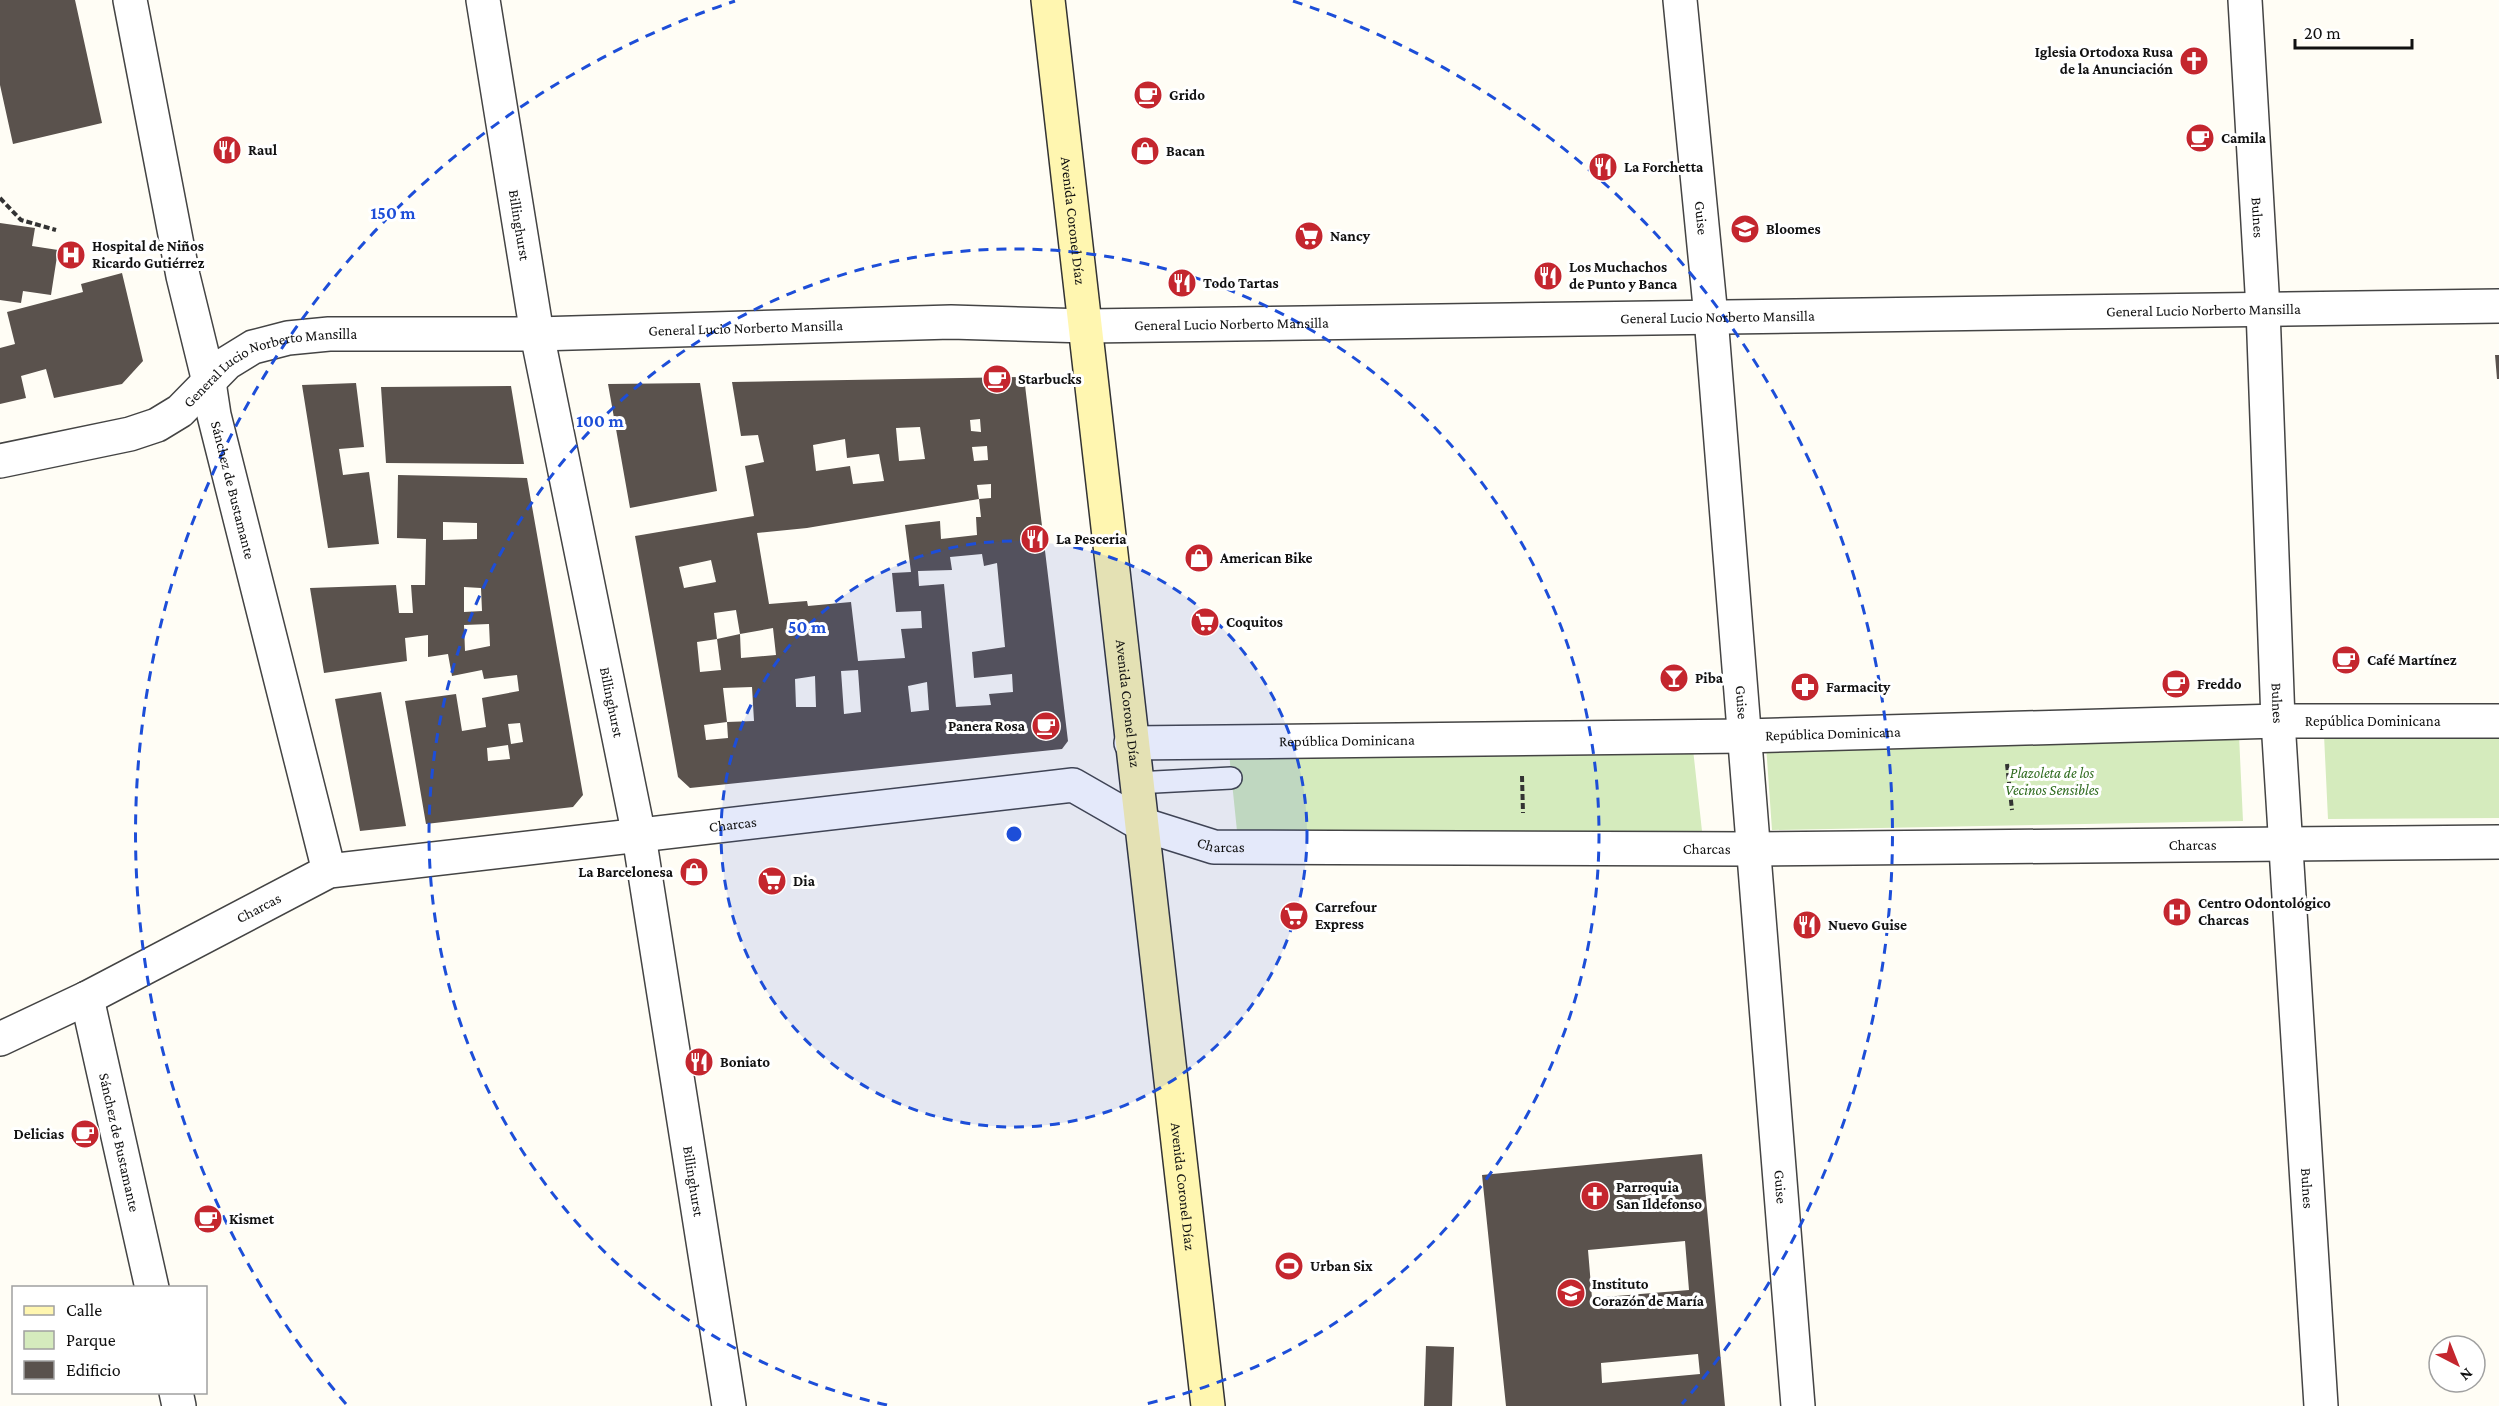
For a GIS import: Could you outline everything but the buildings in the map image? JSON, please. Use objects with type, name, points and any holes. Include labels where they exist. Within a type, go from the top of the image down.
[{"type":"main road","name":"Avenida Coronel Díaz","points":[[1048,0],[1087,326],[1131,743],[1208,1406]]},
{"type":"street","name":"Sánchez de Bustamante","points":[[130,0],[183,276],[209,382],[214,415],[329,871]]},
{"type":"street","name":"Billinghurst","points":[[483,0],[537,334],[639,836],[729,1406]]},
{"type":"street","name":"Guise","points":[[1680,0],[1711,317],[1798,1406]]},
{"type":"street","name":"Bulnes","points":[[2245,0],[2264,309],[2277,721],[2321,1406]]},
{"type":"street","name":"General Lucio Norberto Mansilla","points":[[0,461],[130,434],[158,425],[180,411],[227,363],[253,347],[288,338],[329,334],[537,334],[951,322],[1087,326],[2499,306]]},
{"type":"street","name":"República Dominicana","points":[[1131,743],[1744,736],[2277,721],[2499,721]]},
{"type":"street","name":"Charcas","points":[[0,1039],[87,998],[329,871],[1073,784],[1141,824],[1214,847],[1524,850],[2499,842]]},
{"type":"street","name":"Sánchez de Bustamante","points":[[87,998],[152,1286]]},
{"type":"lane","points":[[1136,783],[1232,778]]},
{"type":"path","points":[[0,198],[21,220],[56,230]]},
{"type":"path","points":[[2003,730],[2016,847]]},
{"type":"path","points":[[1521,739],[1524,850]]},
{"type":"green space","points":[[2499,734],[2499,818],[2328,819],[2324,735]]},
{"type":"green space","name":"Plazoleta de los Vecinos Sensibles","points":[[2239,735],[2243,821],[1772,830],[1766,745]]},
{"type":"green space","points":[[1693,749],[1702,831],[1237,831],[1229,753]]},
{"type":"place","name":"Iglesia Ortodoxa Rusa de la Anunciación","points":[[2194,61]]},
{"type":"place","name":"Grido","points":[[1148,95]]},
{"type":"place","name":"Camila","points":[[2200,138]]},
{"type":"place","name":"Raul","points":[[227,150]]},
{"type":"place","name":"Bacan","points":[[1145,151]]},
{"type":"place","name":"La Forchetta","points":[[1603,167]]},
{"type":"place","name":"Bloomes","points":[[1745,229]]},
{"type":"place","name":"Nancy","points":[[1309,236]]},
{"type":"place","name":"Hospital de Niños Ricardo Gutiérrez","points":[[71,255]]},
{"type":"place","name":"Los Muchachos de Punto y Banca","points":[[1548,276]]},
{"type":"place","name":"Todo Tartas","points":[[1182,283]]},
{"type":"place","name":"Starbucks","points":[[997,379]]},
{"type":"place","name":"La Pesceria","points":[[1035,539]]},
{"type":"place","name":"American Bike","points":[[1199,558]]},
{"type":"place","name":"Coquitos","points":[[1205,622]]},
{"type":"place","name":"Café Martínez","points":[[2346,660]]},
{"type":"place","name":"Piba","points":[[1674,678]]},
{"type":"place","name":"Freddo","points":[[2176,684]]},
{"type":"place","name":"Farmacity","points":[[1805,687]]},
{"type":"place","name":"Panera Rosa","points":[[1046,726]]},
{"type":"place","name":"La Barcelonesa","points":[[694,872]]},
{"type":"place","name":"Dia","points":[[772,881]]},
{"type":"place","name":"Centro Odontológico Charcas","points":[[2177,912]]},
{"type":"place","name":"Carrefour Express","points":[[1294,916]]},
{"type":"place","name":"Nuevo Guise","points":[[1807,925]]},
{"type":"place","name":"Boniato","points":[[699,1062]]},
{"type":"place","name":"Delicias","points":[[85,1134]]},
{"type":"place","name":"Parroquia San Ildefonso","points":[[1595,1196]]},
{"type":"place","name":"Kismet","points":[[208,1219]]},
{"type":"place","name":"Urban Six","points":[[1289,1266]]},
{"type":"place","name":"Instituto Corazón de María","points":[[1571,1293]]}]
